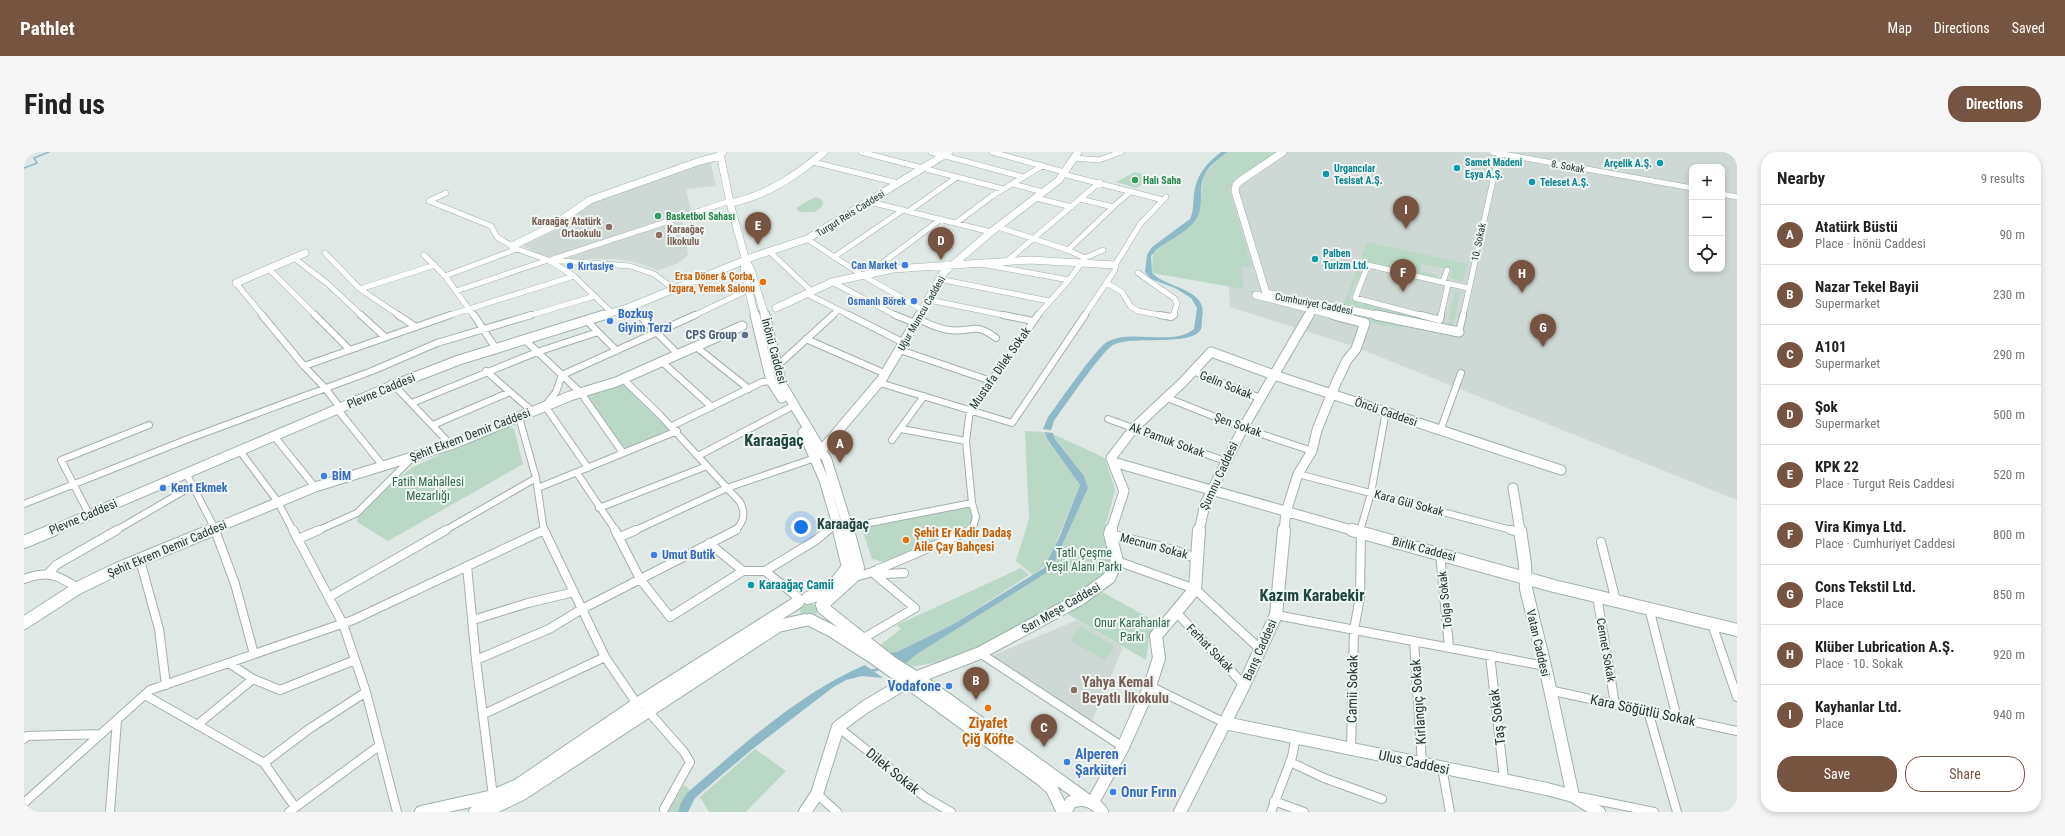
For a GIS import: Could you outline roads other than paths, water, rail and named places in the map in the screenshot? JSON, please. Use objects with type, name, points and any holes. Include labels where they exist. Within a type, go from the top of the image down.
[{"type":"street","points":[[456,291],[730,202],[745,200],[791,177],[813,162],[824,152]]},
{"type":"street","points":[[861,152],[1003,190]]},
{"type":"street","points":[[932,152],[946,154],[1023,177]]},
{"type":"street","points":[[880,382],[1012,423],[1107,283],[1115,270],[1115,266],[1141,223],[1165,199],[1130,192],[1100,182],[992,152]]},
{"type":"street","points":[[1076,155],[1099,160],[1121,152]]},
{"type":"street","name":"Cumhuriyet Caddesi","points":[[1283,152],[1236,185],[1235,191],[1266,293],[1459,332]]},
{"type":"street","name":"8. Sokak","points":[[1492,152],[1689,187]]},
{"type":"street","name":"10. Sokak","points":[[1459,332],[1499,153]]},
{"type":"street","points":[[445,276],[514,247],[551,227],[590,200],[721,154]]},
{"type":"street","name":"İnönü Caddesi","points":[[721,154],[730,202],[746,260],[751,270],[771,381],[808,440],[836,523],[848,567],[830,590],[802,600]]},
{"type":"street","name":"Turgut Reis Caddesi","points":[[746,260],[807,239],[870,202],[946,154]]},
{"type":"street","name":"Uğur Mumcu Caddesi","points":[[815,458],[886,374],[922,310],[930,300],[939,279],[951,266],[1059,180],[1076,155]]},
{"type":"street","points":[[813,162],[898,183]]},
{"type":"street","points":[[956,223],[1003,190],[1042,166]]},
{"type":"street","points":[[834,257],[957,177]]},
{"type":"street","points":[[1007,261],[1100,182]]},
{"type":"street","points":[[1013,184],[1043,192]]},
{"type":"street","points":[[1068,250],[1130,192]]},
{"type":"street","points":[[446,193],[428,201],[491,226],[497,237],[514,247],[548,260],[574,276],[612,313]]},
{"type":"street","points":[[1725,195],[1737,197]]},
{"type":"street","points":[[1036,198],[1072,207]]},
{"type":"street","points":[[1080,198],[1113,207]]},
{"type":"street","points":[[870,202],[956,223],[1033,238],[1068,250],[1083,260]]},
{"type":"street","points":[[866,274],[941,219]]},
{"type":"street","points":[[807,239],[834,257],[866,274],[922,310]]},
{"type":"street","name":"Mustafa Dilek Sokak","points":[[852,578],[875,571],[971,530],[975,525],[976,510],[972,503],[966,441],[970,410],[1033,321],[1069,280],[1083,260],[1103,250]]},
{"type":"street","points":[[769,251],[811,291],[811,296],[902,346],[991,381]]},
{"type":"street","points":[[305,253],[236,283],[304,366],[326,388],[338,406],[338,410],[383,466]]},
{"type":"street","points":[[325,253],[360,289],[416,327]]},
{"type":"street","points":[[424,255],[436,265],[470,308],[496,349]]},
{"type":"street","points":[[294,258],[328,284],[385,337]]},
{"type":"street","points":[[548,260],[630,266],[654,274],[675,290]]},
{"type":"street","name":"İnönü Caddesi","points":[[746,260],[744,271],[748,290],[760,316],[782,385],[789,400],[827,460],[848,527],[858,568],[852,578]]},
{"type":"street","name":"Plevne Caddesi","points":[[24,542],[338,410],[393,384],[459,360],[630,308],[746,260]]},
{"type":"street","points":[[760,316],[832,282],[893,269],[1030,260],[1083,260],[1115,266]]},
{"type":"street","points":[[977,264],[1069,280]]},
{"type":"street","points":[[360,289],[436,265]]},
{"type":"street","points":[[1446,270],[1446,283],[1440,320],[1355,298],[1368,265],[1446,283],[1468,288]]},
{"type":"street","points":[[269,269],[350,350]]},
{"type":"street","points":[[1107,283],[1122,292],[1131,307],[1138,311],[1171,317],[1174,315],[1177,304],[1175,299],[1138,273]]},
{"type":"street","points":[[304,366],[470,308],[574,276]]},
{"type":"street","points":[[939,279],[1049,301]]},
{"type":"street","points":[[832,282],[890,313],[950,330],[961,330],[971,326],[986,329],[996,338]]},
{"type":"street","points":[[588,468],[545,406],[556,392],[562,375],[616,352],[748,290]]},
{"type":"street","name":"Barış Caddesi","points":[[1180,812],[1225,723],[1276,615],[1286,512],[1298,474],[1312,451],[1317,430],[1347,360],[1356,349],[1365,323],[1256,295]]},
{"type":"street","points":[[24,504],[188,438],[372,371],[437,343],[595,296]]},
{"type":"street","points":[[930,300],[1033,321]]},
{"type":"street","points":[[630,308],[658,332],[678,354]]},
{"type":"street","points":[[776,367],[838,310]]},
{"type":"street","name":"Şumnu Caddesi","points":[[1195,589],[1198,559],[1198,525],[1205,504],[1213,490],[1225,461],[1243,428],[1312,310]]},
{"type":"street","name":"Şehit Ekrem Demir Caddesi","points":[[24,623],[78,588],[140,560],[278,502],[316,487],[450,445],[545,406],[623,379],[742,326],[760,316]]},
{"type":"street","points":[[588,321],[616,352]]},
{"type":"street","points":[[412,403],[486,371],[598,332]]},
{"type":"street","points":[[524,340],[581,393],[623,453]]},
{"type":"street","points":[[806,340],[848,356],[886,374]]},
{"type":"street","points":[[695,346],[749,389]]},
{"type":"street","name":"Öncü Caddesi","points":[[1193,371],[1211,352],[1274,375],[1386,411],[1440,431],[1561,470]]},
{"type":"street","points":[[661,361],[712,407]]},
{"type":"street","points":[[486,371],[532,411]]},
{"type":"street","points":[[1193,371],[1134,428],[1111,458],[1124,491],[1110,534],[1117,561],[1195,589],[1260,649]]},
{"type":"street","name":"Gelin Sokak","points":[[1193,371],[1260,398]]},
{"type":"street","points":[[1440,431],[1461,373]]},
{"type":"street","points":[[476,660],[549,629],[582,609],[736,530],[744,519],[744,512],[741,506],[727,488],[674,429],[623,379]]},
{"type":"street","points":[[329,597],[526,484],[537,483],[577,473],[674,429],[712,407],[762,382],[771,381]]},
{"type":"street","points":[[393,384],[450,445]]},
{"type":"street","points":[[433,426],[510,392]]},
{"type":"street","points":[[892,440],[924,396]]},
{"type":"street","name":"Şen Sokak","points":[[1165,397],[1243,428],[1312,451]]},
{"type":"street","points":[[698,456],[789,408]]},
{"type":"street","name":"Camii Sokak","points":[[1351,749],[1354,630],[1360,596],[1360,532],[1371,493],[1386,411]]},
{"type":"street","points":[[519,417],[537,483],[544,530],[605,657],[636,704]]},
{"type":"street","name":"Ak Pamuk Sokak","points":[[1108,419],[1225,461]]},
{"type":"street","points":[[89,514],[61,460],[149,426]]},
{"type":"street","points":[[900,429],[966,441]]},
{"type":"street","points":[[274,436],[316,487]]},
{"type":"street","points":[[240,451],[278,502],[342,624],[366,692],[397,812]]},
{"type":"street","points":[[298,539],[357,513],[412,458]]},
{"type":"street","points":[[620,537],[727,488],[815,458]]},
{"type":"street","name":"Birlik Caddesi","points":[[1113,462],[1286,512],[1440,553],[1526,578],[1737,630]]},
{"type":"street","points":[[600,508],[707,466]]},
{"type":"street","points":[[186,473],[194,485],[216,528],[247,622],[254,654]]},
{"type":"street","points":[[577,473],[620,537],[640,579],[670,617],[743,571],[764,571],[816,540],[836,523]]},
{"type":"street","name":"Kara Gül Sokak","points":[[1298,474],[1520,532]]},
{"type":"street","points":[[49,573],[56,565],[194,485]]},
{"type":"street","name":"Vatan Caddesi","points":[[1513,488],[1526,578],[1526,589],[1545,666],[1573,796]]},
{"type":"street","points":[[848,527],[972,503]]},
{"type":"street","points":[[24,803],[150,690],[342,624],[544,530]]},
{"type":"street","name":"Mecnun Sokak","points":[[1110,534],[1174,550],[1198,559]]},
{"type":"street","points":[[1601,542],[1616,601]]},
{"type":"street","points":[[709,543],[743,571]]},
{"type":"street","name":"Tolga Sokak","points":[[1440,553],[1450,648]]},
{"type":"street","points":[[140,560],[159,630],[166,685]]},
{"type":"street","name":"Sarı Meşe Caddesi","points":[[838,726],[906,677],[980,653],[1096,590],[1109,578],[1117,561]]},
{"type":"street","points":[[467,566],[476,660],[484,714],[493,796]]},
{"type":"street","points":[[764,571],[802,600]]},
{"type":"street","points":[[875,571],[886,574],[904,573]]},
{"type":"street","points":[[862,639],[915,608],[875,571]]},
{"type":"street","points":[[24,579],[53,573],[78,588]]},
{"type":"street","points":[[475,812],[493,808],[522,794],[778,626],[808,620],[821,615],[823,606],[831,594],[852,578]]},
{"type":"street","points":[[1094,805],[1123,747],[1150,686],[1159,658],[1156,636],[1195,589]]},
{"type":"street","points":[[473,620],[528,603],[574,592]]},
{"type":"street","name":"Cennet Sokak","points":[[1597,596],[1615,704]]},
{"type":"street","points":[[802,600],[794,610],[801,619],[808,620],[877,656],[906,677],[1042,780],[1052,789],[1064,812]]},
{"type":"street","points":[[421,812],[493,796],[518,785],[636,704],[802,600],[816,600],[834,620],[862,639],[877,656]]},
{"type":"street","points":[[1649,608],[1677,718]]},
{"type":"street","name":"Ferhat Sokak","points":[[1176,612],[1244,684]]},
{"type":"street","points":[[1276,615],[1545,666]]},
{"type":"street","points":[[1712,624],[1737,698]]},
{"type":"street","name":"Kırlangıç Sokak","points":[[1414,641],[1422,763]]},
{"type":"street","points":[[980,653],[1123,747]]},
{"type":"street","name":"Taş Sokak","points":[[1490,655],[1504,779]]},
{"type":"street","points":[[484,714],[605,657]]},
{"type":"street","points":[[229,663],[252,679],[280,690],[355,660]]},
{"type":"street","points":[[906,677],[930,686],[1094,805]]},
{"type":"street","points":[[197,725],[252,679]]},
{"type":"street","points":[[1150,686],[1225,723]]},
{"type":"street","name":"Kara Söğütlü Sokak","points":[[1549,690],[1737,730]]},
{"type":"street","points":[[264,763],[309,730],[366,692]]},
{"type":"street","points":[[144,695],[264,763],[292,810],[379,746]]},
{"type":"street","points":[[648,711],[684,752],[690,762],[664,809]]},
{"type":"street","points":[[1648,711],[1676,812]]},
{"type":"street","points":[[110,812],[117,720]]},
{"type":"street","name":"Ulus Caddesi","points":[[1225,723],[1442,768],[1504,779],[1573,796],[1599,812]]},
{"type":"street","points":[[805,812],[817,794],[838,726]]},
{"type":"street","name":"Dilek Sokak","points":[[838,726],[925,797],[951,812]]},
{"type":"street","points":[[24,739],[27,736],[101,734]]},
{"type":"street","points":[[1271,812],[1290,762],[1296,737]]},
{"type":"street","points":[[1290,762],[1324,778],[1382,799]]},
{"type":"street","points":[[1442,768],[1450,812]]},
{"type":"street","points":[[817,794],[837,812]]},
{"type":"street","points":[[1573,796],[1654,812]]},
{"type":"street","points":[[1064,812],[1070,802],[1081,799],[1094,805]]},
{"type":"street","points":[[1274,801],[1304,812]]},
{"type":"water","points":[[1221,152],[1227,152],[1211,166],[1204,176],[1201,187],[1200,210],[1195,221],[1182,233],[1156,250],[1151,256],[1152,273],[1162,280],[1192,294],[1199,300],[1203,309],[1201,329],[1196,334],[1186,338],[1122,342],[1113,345],[1101,357],[1083,380],[1054,421],[1051,430],[1043,429],[1048,417],[1077,377],[1094,355],[1107,342],[1117,338],[1140,336],[1175,337],[1194,329],[1197,308],[1191,298],[1175,288],[1151,279],[1145,272],[1147,255],[1152,247],[1190,219],[1193,210],[1197,181],[1207,165]]},
{"type":"water","points":[[1045,432],[1053,433],[1054,438],[1084,476],[1088,488],[1051,570],[917,654],[905,664],[889,653],[897,652],[952,625],[1044,568],[1059,538],[1080,485],[1047,439]]},
{"type":"water","points":[[865,665],[883,678],[862,676],[846,680],[832,688],[750,751],[695,798],[688,812],[678,812],[687,793],[750,739],[794,706],[817,691],[840,677]]},
{"type":"waterway","points":[[24,168],[37,163],[34,158],[49,152]]},
{"type":"waterway","points":[[870,671],[880,669]]},
{"type":"place","name":"Arçelik A.Ş.","points":[[1660,163]]},
{"type":"place","name":"Samet Madeni Eşya A.Ş.","points":[[1457,168]]},
{"type":"place","name":"Urgancılar Tesisat A.Ş.","points":[[1326,174]]},
{"type":"place","name":"Halı Saha","points":[[1135,180]]},
{"type":"place","name":"Teleset A.Ş.","points":[[1532,182]]},
{"type":"place","name":"Basketbol Sahası","points":[[658,216]]},
{"type":"place","name":"Karaağaç Atatürk Ortaokulu","points":[[609,227]]},
{"type":"place","name":"Kayhanlar Ltd.","points":[[1406,229]]},
{"type":"place","name":"Karaağaç İlkokulu","points":[[659,235]]},
{"type":"place","name":"KPK 22","points":[[758,245]]},
{"type":"place","name":"Palben Turizm Ltd.","points":[[1315,259]]},
{"type":"place","name":"Şok","points":[[941,260]]},
{"type":"place","name":"Can Market","points":[[905,265]]},
{"type":"place","name":"Kırtasiye","points":[[570,266]]},
{"type":"place","name":"Ersa Döner & Çorba, Izgara, Yemek Salonu","points":[[763,282]]},
{"type":"place","name":"Vira Kimya Ltd.","points":[[1403,292]]},
{"type":"place","name":"Klüber Lubrication A.Ş.","points":[[1522,293]]},
{"type":"place","name":"Osmanlı Börek","points":[[914,301]]},
{"type":"place","name":"Bozkuş Giyim Terzi","points":[[610,321]]},
{"type":"place","name":"CPS Group","points":[[745,335]]},
{"type":"place","name":"Cons Tekstil Ltd.","points":[[1543,347]]},
{"type":"place","name":"Atatürk Büstü","points":[[840,463]]},
{"type":"place","name":"BİM","points":[[324,476]]},
{"type":"place","name":"Kent Ekmek","points":[[163,488]]},
{"type":"place","name":"Şehit Er Kadir Dadaş Aile Çay Bahçesi","points":[[906,540]]},
{"type":"place","name":"Umut Butik","points":[[654,555]]},
{"type":"place","name":"Karaağaç Camii","points":[[751,585]]},
{"type":"place","name":"Vodafone","points":[[949,686]]},
{"type":"place","name":"Yahya Kemal Beyatlı İlkokulu","points":[[1074,690]]},
{"type":"place","name":"Nazar Tekel Bayii","points":[[976,700]]},
{"type":"place","name":"Ziyafet Çiğ Köfte","points":[[988,708]]},
{"type":"place","name":"A101","points":[[1044,747]]},
{"type":"place","name":"Alperen Şarküteri","points":[[1067,762]]},
{"type":"place","name":"Onur Fırın","points":[[1113,792]]},
{"type":"district","name":"Karaağaç","points":[[774,440]]},
{"type":"district","name":"Karaağaç","points":[[843,524]]},
{"type":"district","name":"Kazım Karabekir","points":[[1312,595]]},
{"type":"park label","name":"Fatih Mahallesi Mezarlığı","points":[[428,489]]},
{"type":"park label","name":"Tatlı Çeşme Yeşil Alanı Parkı","points":[[1084,560]]},
{"type":"park label","name":"Onur Karahanlar Parkı","points":[[1132,630]]}]
